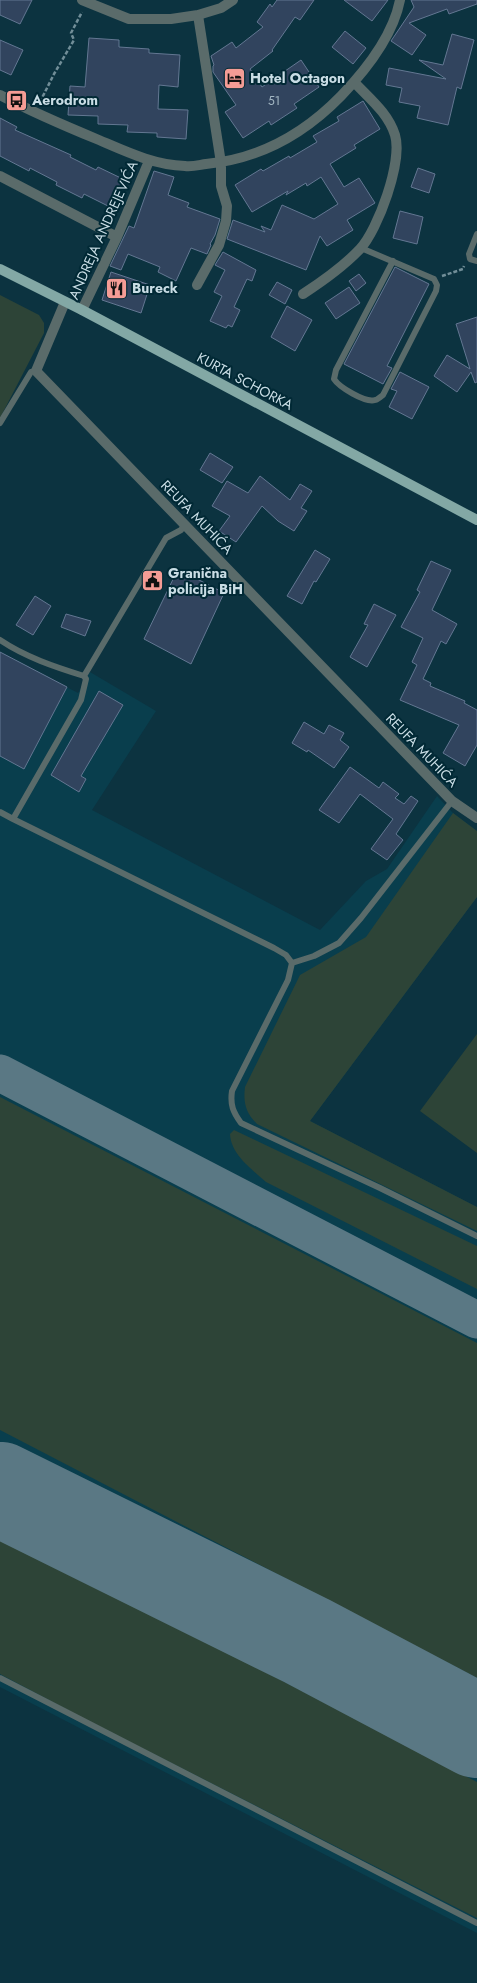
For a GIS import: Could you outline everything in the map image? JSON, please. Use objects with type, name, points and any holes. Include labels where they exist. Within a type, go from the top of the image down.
[{"type":"main road","name":"KURTA SCHORKA","points":[[0,269],[82,310],[477,520]]},
{"type":"street","points":[[84,1],[129,19],[171,19],[198,15],[221,8],[232,0]]},
{"type":"street","name":"ANDREJA ANDREJEVIĆA","points":[[0,95],[35,114],[149,161],[186,166],[221,163],[261,152],[295,135],[328,110],[354,82],[386,38],[397,16],[400,0]]},
{"type":"street","points":[[197,285],[219,245],[226,221],[227,206],[222,186],[221,163],[198,15]]},
{"type":"street","points":[[303,294],[333,274],[361,248],[380,215],[390,191],[395,162],[396,136],[386,116],[354,82]]},
{"type":"street","name":"ANDREJA ANDREJEVIĆA","points":[[82,310],[117,237],[149,161]]},
{"type":"street","points":[[0,176],[117,237]]},
{"type":"street","points":[[36,370],[65,302]]},
{"type":"street","name":"REUFA MUHIĆA","points":[[36,370],[452,801],[477,818]]},
{"type":"lane","points":[[477,234],[469,254],[470,259],[477,261]]},
{"type":"lane","points":[[361,248],[393,261],[434,279],[437,285],[436,291],[382,395],[376,400],[368,401],[338,385],[334,379],[336,370],[393,261]]},
{"type":"lane","points":[[0,423],[31,372],[36,370]]},
{"type":"lane","points":[[12,819],[81,700],[86,679],[84,676],[166,538],[181,530],[185,524]]},
{"type":"lane","points":[[0,640],[10,647],[44,663],[84,676]]},
{"type":"lane","points":[[292,963],[314,956],[339,943],[361,918],[452,801]]},
{"type":"lane","points":[[0,812],[274,948],[286,955],[292,963]]},
{"type":"lane","points":[[292,963],[288,980],[232,1091],[231,1102],[233,1113],[241,1123],[380,1188],[477,1236]]},
{"type":"lane","points":[[0,1678],[477,1923]]},
{"type":"path","points":[[35,114],[54,74],[74,40],[71,33],[84,1]]},
{"type":"path","points":[[434,279],[463,269],[469,254]]},
{"type":"shaded area","points":[[0,652],[78,693],[90,672],[156,711],[92,810],[320,930],[366,881],[387,869],[437,796],[453,813],[477,831],[477,897],[310,1121],[477,1207],[477,1933],[0,1687]]},
{"type":"green space","points":[[0,295],[39,315],[44,323],[44,333],[0,418]]},
{"type":"green space","points":[[453,813],[477,831],[477,897],[310,1121],[477,1207],[477,1231],[257,1124],[248,1112],[244,1098],[245,1087],[300,975],[366,937]]},
{"type":"green space","points":[[477,1034],[477,1153],[420,1111]]},
{"type":"green space","points":[[0,1097],[477,1343],[477,1678],[0,1430]]},
{"type":"green space","points":[[234,1130],[477,1246],[477,1289],[266,1182],[243,1161],[234,1149],[230,1134]]},
{"type":"green space","points":[[0,1534],[477,1782],[477,1918],[83,1718],[0,1674]]},
{"type":"building","points":[[0,0],[32,0],[20,24],[0,15]]},
{"type":"building","points":[[277,0],[314,0],[300,20],[295,17],[272,50],[273,51],[250,69],[262,87],[301,60],[319,87],[294,104],[297,108],[271,125],[269,121],[243,138],[225,112],[236,105],[213,72],[214,65],[211,56],[232,42],[236,48],[263,27],[257,22],[270,4],[272,7]]},
{"type":"building","points":[[344,0],[388,0],[372,21]]},
{"type":"building","points":[[411,0],[477,0],[477,4],[449,14],[447,9],[409,23],[426,35],[412,55],[391,41],[414,7]]},
{"type":"building","points":[[345,31],[366,48],[353,64],[332,47]]},
{"type":"building","points":[[452,34],[474,40],[461,89],[457,87],[448,125],[417,118],[420,106],[399,102],[402,88],[386,85],[389,68],[446,79],[419,60],[443,65]]},
{"type":"building","points":[[89,38],[119,40],[119,47],[149,49],[149,53],[180,55],[178,87],[159,85],[158,109],[188,110],[186,139],[157,137],[157,133],[127,132],[128,125],[98,124],[98,116],[68,115],[70,86],[85,87]]},
{"type":"building","points":[[0,40],[23,50],[11,75],[0,70]]},
{"type":"building","points":[[363,101],[380,129],[354,145],[356,148],[330,164],[344,187],[359,178],[375,203],[347,220],[353,230],[327,246],[320,236],[306,270],[227,239],[233,220],[265,232],[261,226],[271,230],[282,205],[314,219],[338,204],[321,177],[307,186],[306,183],[286,195],[288,191],[252,212],[235,185],[261,169],[263,171],[289,156],[290,158],[317,142],[313,136],[339,121],[337,117]]},
{"type":"building","points":[[0,118],[17,127],[15,130],[71,155],[70,157],[96,170],[98,167],[125,180],[112,208],[84,194],[82,198],[56,185],[57,182],[30,168],[29,171],[0,156]]},
{"type":"building","points":[[418,168],[435,174],[429,193],[411,187]]},
{"type":"building","points":[[154,171],[174,177],[168,195],[189,203],[187,207],[220,219],[207,254],[191,248],[176,281],[158,272],[160,267],[128,254],[121,270],[110,266],[129,226],[134,228]]},
{"type":"building","points":[[400,211],[423,217],[417,244],[393,238]]},
{"type":"building","points":[[223,252],[256,270],[252,281],[247,279],[234,307],[240,310],[232,327],[228,325],[226,328],[210,321],[222,296],[214,292],[225,270],[215,265]]},
{"type":"building","points":[[395,267],[429,284],[387,366],[392,368],[383,384],[344,364]]},
{"type":"building","points":[[111,272],[150,285],[141,313],[102,300]]},
{"type":"building","points":[[359,274],[366,283],[356,291],[349,281]]},
{"type":"building","points":[[277,282],[292,290],[285,304],[269,295]]},
{"type":"building","points":[[349,287],[360,303],[336,319],[325,303]]},
{"type":"building","points":[[287,306],[312,320],[295,351],[271,337]]},
{"type":"building","points":[[477,317],[477,382],[475,383],[471,372],[457,392],[434,376],[447,355],[470,369],[456,324]]},
{"type":"building","points":[[400,372],[429,387],[412,419],[389,407],[397,391],[391,389]]},
{"type":"building","points":[[210,453],[233,467],[222,483],[200,470]]},
{"type":"building","points":[[260,476],[290,500],[300,484],[312,491],[301,508],[307,511],[294,531],[278,521],[262,506],[236,542],[219,531],[230,516],[212,506],[227,481],[248,493]]},
{"type":"building","points":[[315,550],[330,559],[316,582],[314,581],[302,604],[287,596]]},
{"type":"building","points":[[431,561],[451,570],[432,610],[457,624],[446,644],[441,641],[423,679],[431,683],[430,686],[465,701],[464,703],[477,710],[477,745],[465,766],[443,753],[459,725],[400,700],[417,665],[412,662],[423,638],[401,627],[420,592],[417,590]]},
{"type":"building","points":[[178,569],[224,593],[191,664],[144,639]]},
{"type":"building","points":[[35,596],[51,606],[33,635],[16,625]]},
{"type":"building","points":[[374,604],[396,615],[367,667],[350,657],[368,625],[364,624]]},
{"type":"building","points":[[66,614],[91,621],[85,636],[61,627]]},
{"type":"building","points":[[0,652],[67,687],[24,769],[0,756]]},
{"type":"building","points":[[99,691],[123,705],[81,776],[86,779],[79,792],[51,775]]},
{"type":"building","points":[[304,722],[324,734],[329,725],[344,733],[340,740],[349,747],[334,768],[308,750],[307,752],[292,743]]},
{"type":"building","points":[[350,767],[379,788],[383,782],[399,794],[395,798],[404,804],[411,796],[418,801],[396,834],[403,840],[387,860],[371,849],[393,819],[360,794],[339,823],[319,810]]},
{"type":"taxiway","points":[[0,1073],[477,1320]]},
{"type":"runway","points":[[0,1489],[307,1641],[477,1731]]},
{"type":"place","name":"Hotel Octagon","points":[[235,78]]},
{"type":"place","name":"Aerodrom","points":[[17,100]]},
{"type":"place","name":"Bureck","points":[[116,288]]},
{"type":"place","name":"Granična policija BiH","points":[[152,581]]}]
